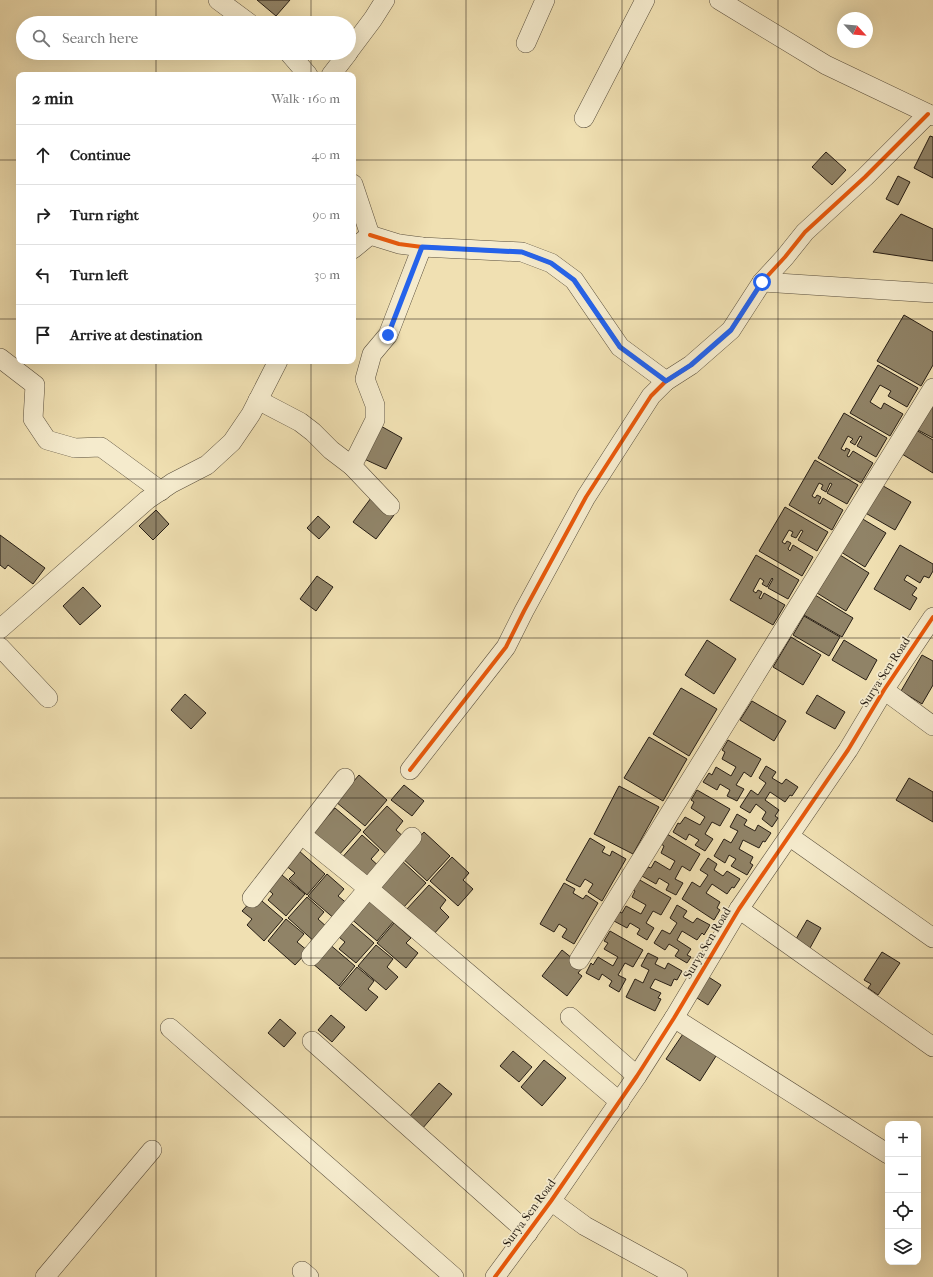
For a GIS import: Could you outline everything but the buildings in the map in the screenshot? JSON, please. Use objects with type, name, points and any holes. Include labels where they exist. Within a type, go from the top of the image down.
[{"type":"street","points":[[218,0],[240,16]]},
{"type":"street","points":[[356,41],[385,0]]},
{"type":"street","points":[[526,43],[546,0]]},
{"type":"street","points":[[584,118],[645,0]]},
{"type":"street","points":[[410,770],[506,647],[586,496],[651,396],[666,381],[691,365],[731,330],[762,282],[805,232],[866,177],[930,115],[826,65],[719,0]]},
{"type":"street","points":[[295,60],[305,72]]},
{"type":"street","points":[[333,72],[342,60]]},
{"type":"street","points":[[356,193],[370,235]]},
{"type":"street","points":[[370,235],[399,244],[422,247],[522,252],[551,263],[574,280],[620,347],[666,381]]},
{"type":"street","points":[[356,247],[370,235]]},
{"type":"street","points":[[352,466],[375,420],[375,405],[365,379],[372,354],[388,335],[422,247]]},
{"type":"street","points":[[762,282],[933,293]]},
{"type":"street","points":[[0,358],[35,385],[33,419],[47,440],[75,448],[100,447],[161,491]]},
{"type":"street","points":[[0,628],[147,500],[172,483],[207,465],[232,442],[258,400],[276,364]]},
{"type":"street","points":[[579,960],[933,388]]},
{"type":"street","points":[[258,400],[300,422],[313,432],[330,450],[352,466],[390,506]]},
{"type":"street","name":"Surya Sen Road","points":[[495,1277],[551,1201],[620,1102],[674,1018],[739,909],[848,750],[884,690],[933,618]]},
{"type":"street","points":[[0,647],[48,698]]},
{"type":"street","points":[[884,690],[933,726]]},
{"type":"street","points":[[252,898],[345,778]]},
{"type":"street","points":[[302,835],[369,889],[620,1102]]},
{"type":"street","points":[[789,836],[933,938]]},
{"type":"street","points":[[311,956],[412,837]]},
{"type":"street","points":[[739,909],[933,1046]]},
{"type":"street","points":[[570,1017],[637,1076]]},
{"type":"street","points":[[674,1018],[885,1152]]},
{"type":"street","points":[[170,1028],[454,1277]]},
{"type":"street","points":[[312,1041],[528,1233]]},
{"type":"street","points":[[45,1277],[152,1150]]},
{"type":"street","points":[[551,1201],[585,1226],[678,1277]]},
{"type":"cycle path","points":[[370,235],[399,244],[422,247],[522,252],[551,263],[574,280],[620,347],[666,381],[691,365],[731,330],[762,282],[805,232],[865,177],[928,114]]},
{"type":"cycle path","points":[[410,770],[506,647],[586,497],[651,396],[666,381]]},
{"type":"cycle path","points":[[495,1277],[551,1201],[637,1076],[674,1018],[739,909],[848,750],[884,690],[933,617]]},
{"type":"route","points":[[388,335],[422,247],[522,252],[551,263],[574,280],[620,347],[666,381],[691,365],[731,330],[762,282]]}]
